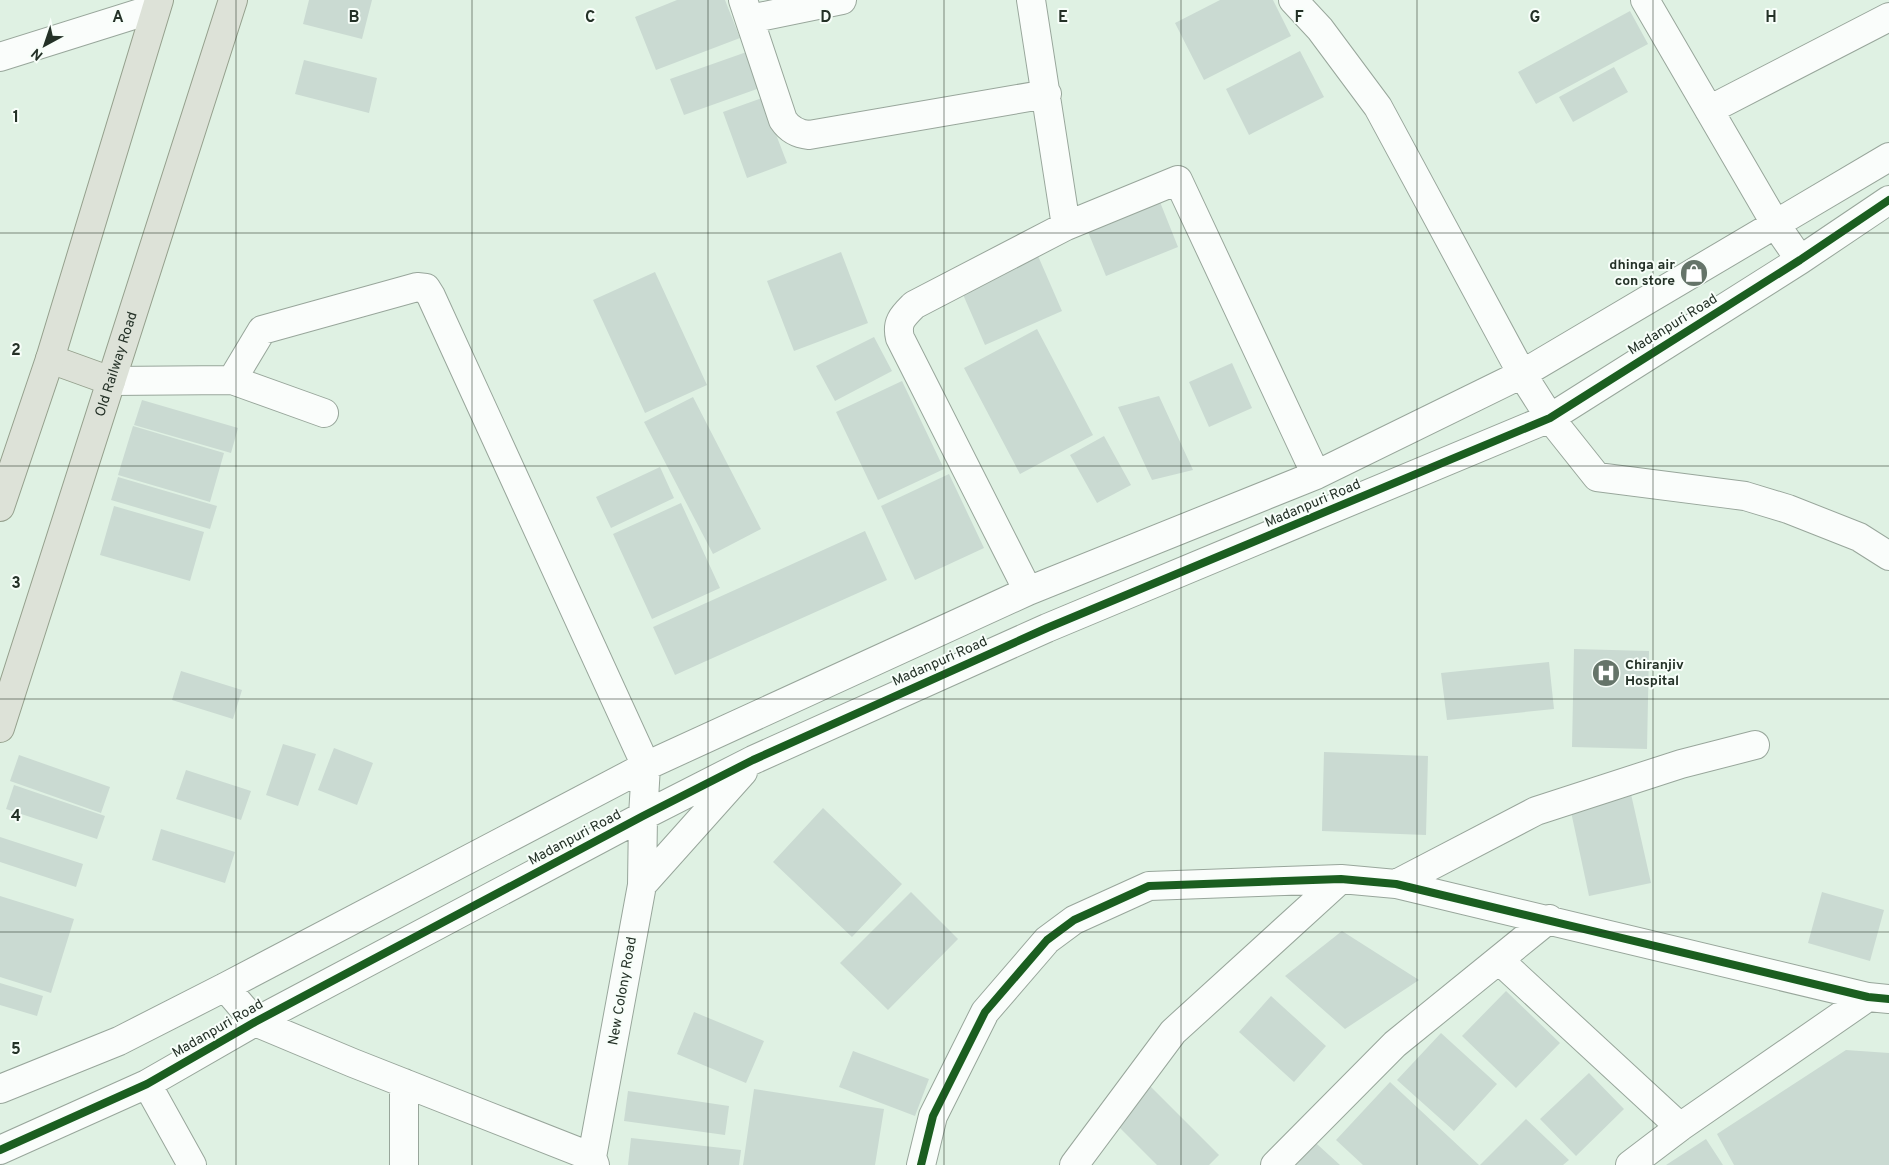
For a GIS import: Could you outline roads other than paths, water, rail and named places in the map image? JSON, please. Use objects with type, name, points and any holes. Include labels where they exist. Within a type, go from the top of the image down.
[{"type":"main road","name":"Old Railway Road","points":[[0,728],[233,0]]},
{"type":"main road","points":[[0,507],[50,359],[158,4]]},
{"type":"main road","points":[[50,359],[111,381]]},
{"type":"street","points":[[842,0],[746,9],[783,120],[786,126],[800,134],[809,135],[1047,94]]},
{"type":"street","points":[[1031,0],[1066,226]]},
{"type":"street","points":[[1293,0],[1320,29],[1378,107],[1522,374],[1550,418],[1596,477],[1746,496],[1788,509],[1859,538],[1889,556]]},
{"type":"street","points":[[1645,0],[1776,225],[1800,260]]},
{"type":"street","points":[[0,57],[158,4]]},
{"type":"street","points":[[1708,110],[1889,17]]},
{"type":"street","name":"Madanpuri Road","points":[[0,1089],[119,1041],[225,988],[646,766],[1028,591],[1316,474],[1522,374],[1889,157]]},
{"type":"street","points":[[1028,591],[900,338],[898,328],[901,318],[914,305],[1066,226],[1178,180],[1316,474]]},
{"type":"street","name":"Madanpuri Road","points":[[0,1150],[147,1084],[254,1022],[643,816],[753,760],[1047,628],[1550,418],[1800,260],[1889,200]]},
{"type":"street","points":[[232,380],[262,330],[417,287],[426,288],[646,766]]},
{"type":"street","points":[[111,381],[232,380],[324,413]]},
{"type":"street","points":[[1396,884],[1536,811],[1681,764],[1754,745]]},
{"type":"street","points":[[642,884],[753,760]]},
{"type":"street","name":"New Colony Road","points":[[594,1161],[642,884],[646,766]]},
{"type":"street","points":[[1074,1165],[1172,1032],[1341,879]]},
{"type":"street","points":[[921,1165],[933,1116],[985,1012],[1047,940],[1074,920],[1149,886],[1341,879],[1396,884],[1878,998]]},
{"type":"street","points":[[1275,1165],[1395,1044],[1549,920]]},
{"type":"street","points":[[1499,960],[1680,1127]]},
{"type":"street","points":[[225,988],[254,1022],[594,1161]]},
{"type":"street","points":[[1630,1165],[1680,1127],[1878,998]]},
{"type":"street","points":[[404,1083],[404,1165]]},
{"type":"street","points":[[147,1084],[192,1165]]},
{"type":"place","name":"dhinga air con store","points":[[1694,273]]},
{"type":"place","name":"Chiranjiv Hospital","points":[[1606,673]]}]
